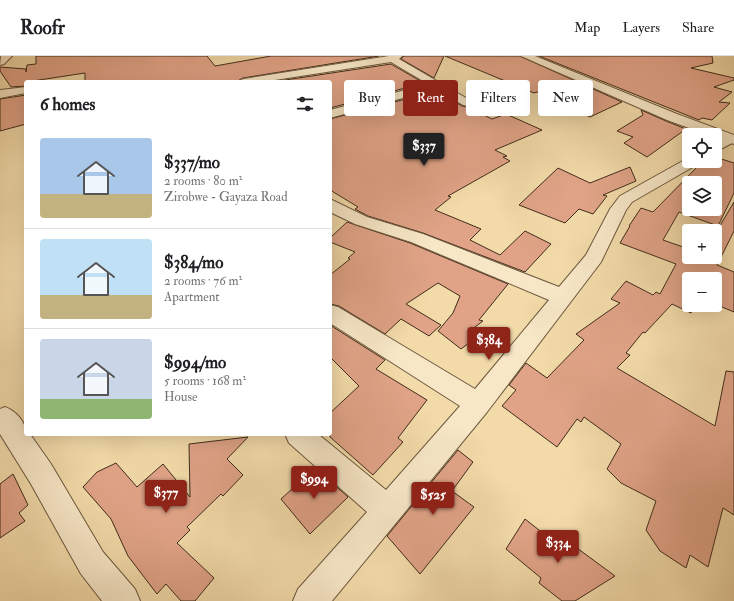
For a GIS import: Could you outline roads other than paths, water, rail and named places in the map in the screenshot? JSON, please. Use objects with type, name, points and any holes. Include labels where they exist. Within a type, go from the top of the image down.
[{"type":"street","points":[[0,62],[6,56]]},
{"type":"street","points":[[526,56],[732,139]]},
{"type":"street","points":[[256,80],[395,58],[430,80]]},
{"type":"street","points":[[0,94],[24,90]]},
{"type":"street","points":[[332,113],[403,94]]},
{"type":"street","points":[[722,144],[732,139]]},
{"type":"street","points":[[310,601],[478,404],[594,258],[618,209],[626,199],[682,167]]},
{"type":"street","points":[[332,206],[340,212],[355,219],[415,237],[563,297]]},
{"type":"street","points":[[332,314],[478,404]]},
{"type":"street","points":[[5,419],[41,474],[92,563],[123,601]]},
{"type":"street","points":[[300,436],[388,511]]}]
